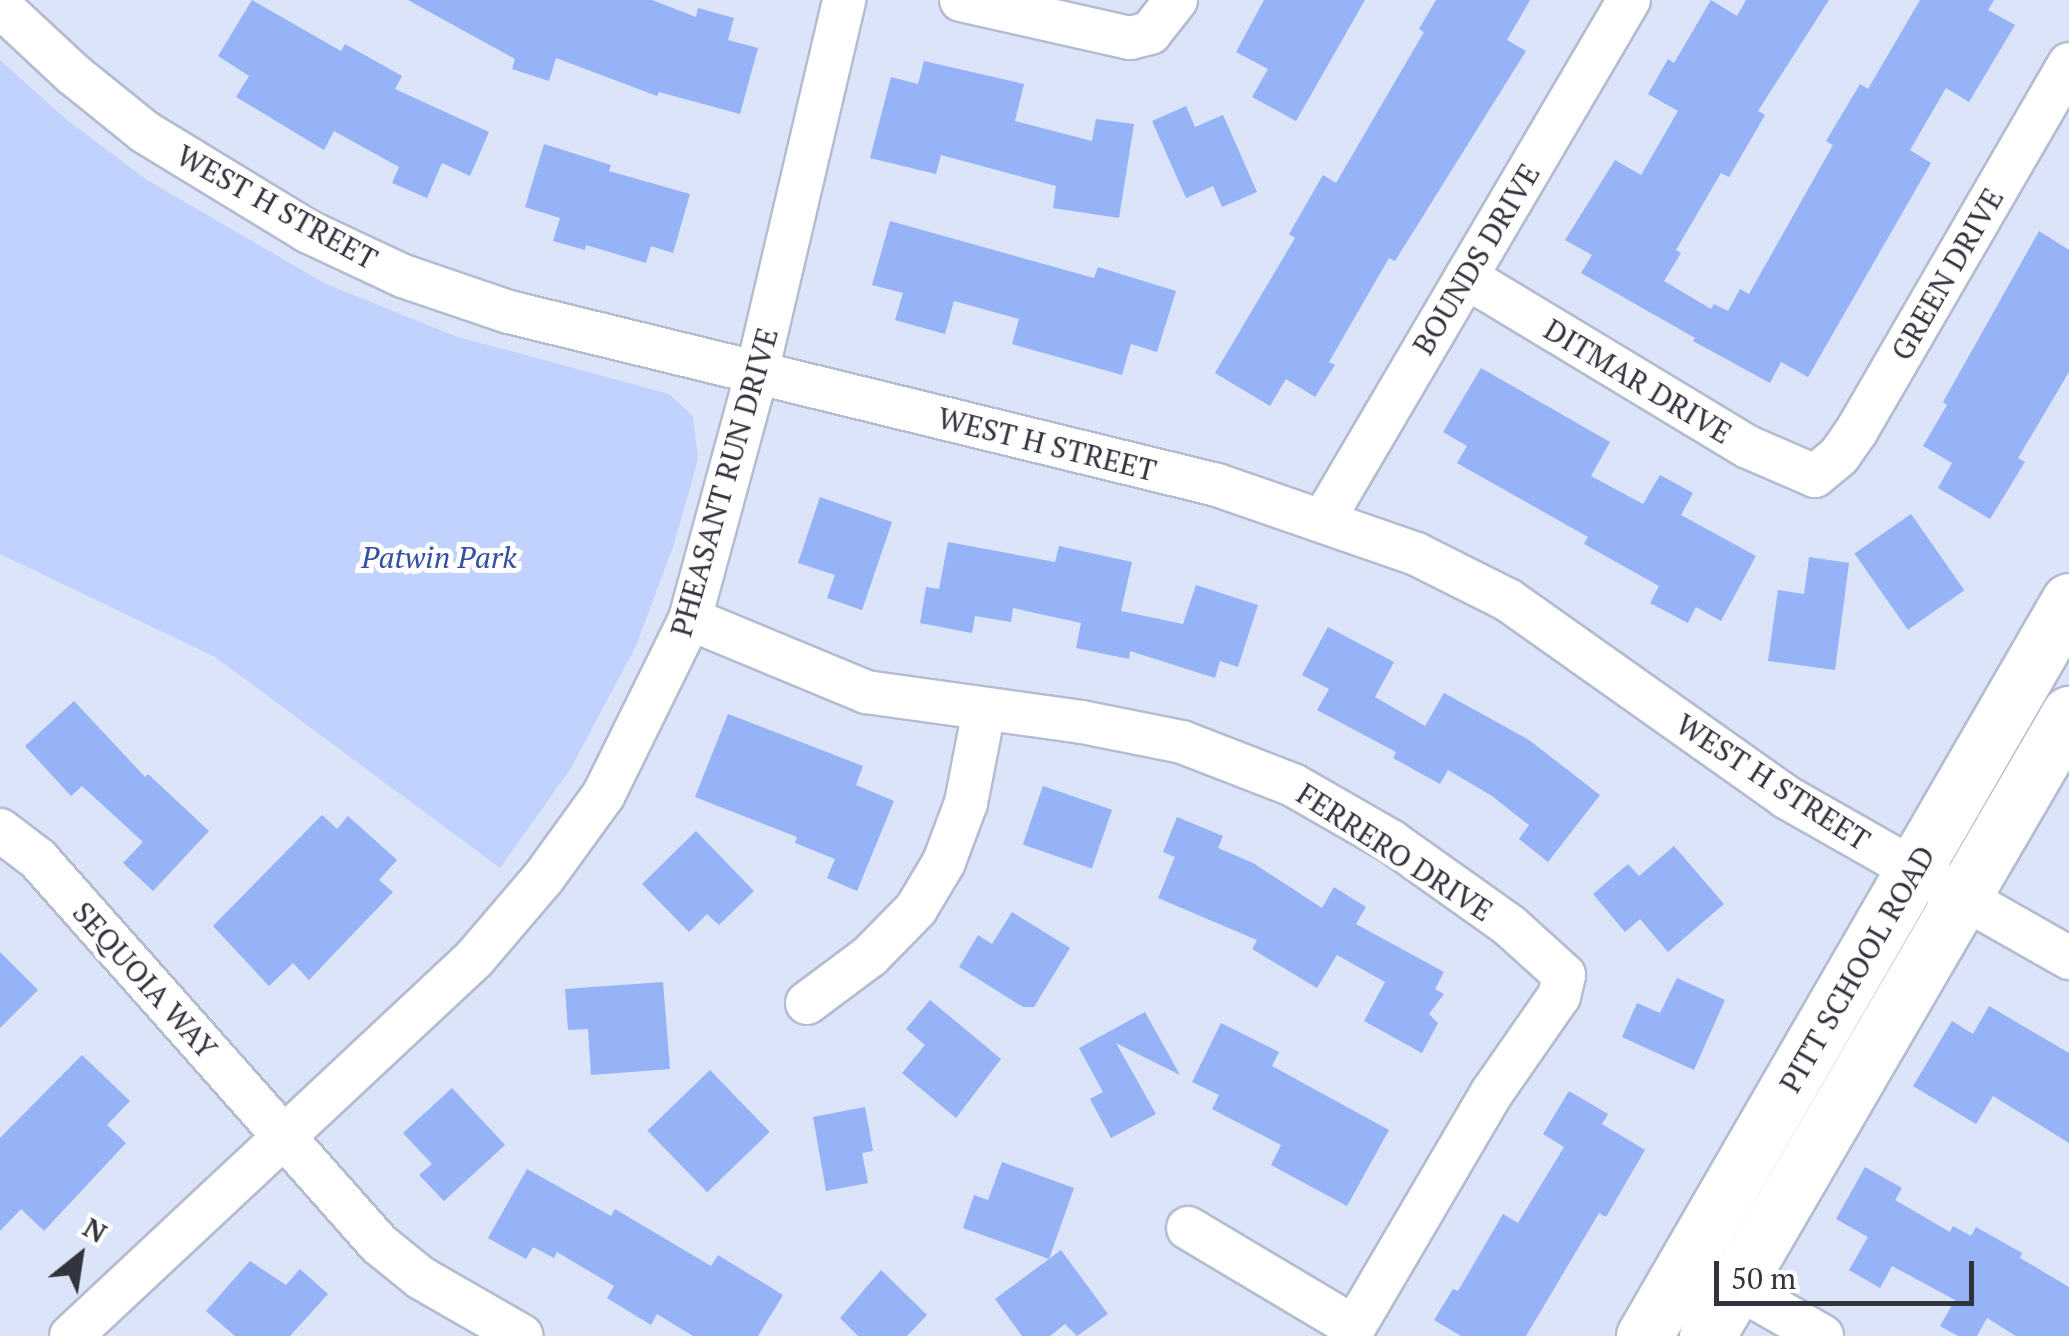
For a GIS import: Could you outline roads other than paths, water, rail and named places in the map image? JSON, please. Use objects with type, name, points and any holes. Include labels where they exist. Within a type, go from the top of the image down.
[{"type":"main road","name":"PITT SCHOOL ROAD","points":[[1644,1336],[2069,601]]},
{"type":"main road","name":"PITT SCHOOL ROAD","points":[[1707,1336],[2069,714]]},
{"type":"street","name":"PHEASANT RUN DRIVE","points":[[71,1336],[474,959],[544,877],[604,794],[690,619],[757,372],[844,0]]},
{"type":"street","points":[[961,0],[1130,38],[1163,16]]},
{"type":"street","name":"BOUNDS DRIVE","points":[[1324,519],[1629,0]]},
{"type":"street","name":"WEST H STREET","points":[[0,6],[73,74],[144,132],[307,232],[403,276],[509,312],[1217,485],[1416,554],[1508,600],[1786,797],[2069,958]]},
{"type":"street","name":"GREEN DRIVE","points":[[1815,476],[1839,456],[1857,430],[2069,64]]},
{"type":"street","name":"DITMAR DRIVE","points":[[1466,277],[1748,447],[1815,476]]},
{"type":"street","name":"FERRERO DRIVE","points":[[690,619],[866,692],[1082,722],[1182,742],[1293,785],[1392,842],[1510,926],[1564,975],[1560,996],[1491,1094],[1351,1331]]},
{"type":"street","points":[[807,1003],[870,956],[916,909],[944,862],[966,803],[984,710]]},
{"type":"street","name":"SEQUOIA WAY","points":[[0,830],[38,860],[380,1244],[421,1278],[522,1336]]},
{"type":"street","points":[[1188,1228],[1351,1331]]},
{"type":"street","points":[[1688,1261],[1822,1336]]},
{"type":"park label","name":"Patwin Park","points":[[439,557]]}]
